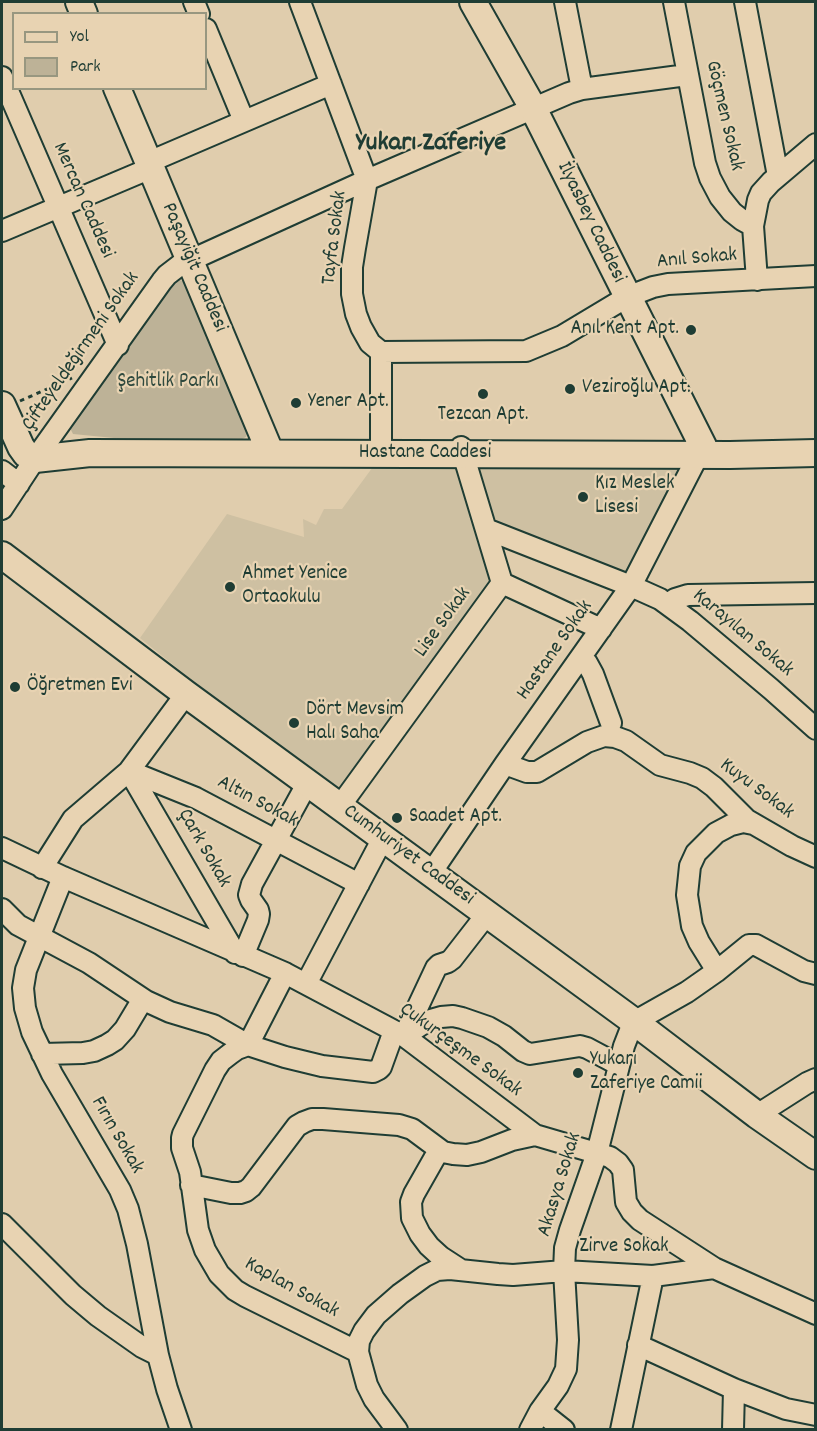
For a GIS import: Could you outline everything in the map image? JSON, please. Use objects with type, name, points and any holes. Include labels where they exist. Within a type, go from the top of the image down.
[{"type":"main road","name":"İlyasbey Caddesi","points":[[473,2],[533,108],[701,451]]},
{"type":"main road","name":"Paşayiğit Caddesi","points":[[118,90],[268,447]]},
{"type":"main road","points":[[4,399],[23,430],[41,451]]},
{"type":"main road","name":"Hastane Caddesi","points":[[701,451],[816,443]]},
{"type":"main road","name":"Hastane Caddesi","points":[[41,451],[268,447],[462,451]]},
{"type":"main road","name":"Hastane Caddesi","points":[[41,451],[90,453],[462,451],[816,453]]},
{"type":"main road","name":"Cumhuriyet Caddesi","points":[[2,555],[186,694],[636,1023],[757,1115],[816,1156]]},
{"type":"street","name":"Tayfa Sokak","points":[[300,2],[367,180],[355,248],[352,294],[361,327],[370,343],[381,352]]},
{"type":"street","points":[[565,2],[582,89]]},
{"type":"street","name":"Göçmen Sokak","points":[[674,2],[687,75],[710,178],[720,197],[732,212],[753,226]]},
{"type":"street","points":[[745,2],[778,176]]},
{"type":"street","points":[[207,31],[244,121]]},
{"type":"street","name":"Çifteyeldeğirmeni Sokak","points":[[2,509],[167,275],[180,265],[367,180],[563,95],[582,89],[687,75]]},
{"type":"street","name":"Mercan Caddesi","points":[[2,77],[118,345]]},
{"type":"street","points":[[2,231],[331,84]]},
{"type":"street","points":[[756,279],[753,226],[761,193],[816,144]]},
{"type":"street","name":"Anıl Sokak","points":[[381,352],[526,351],[562,336],[641,290],[660,285],[816,276]]},
{"type":"street","points":[[381,352],[381,448]]},
{"type":"street","name":"Lise Sokak","points":[[340,806],[502,583],[462,451]]},
{"type":"street","name":"Hastane Sokak","points":[[431,873],[631,586],[701,451]]},
{"type":"street","points":[[2,471],[19,484]]},
{"type":"street","name":"Karayılan Sokak","points":[[486,529],[652,594],[669,604],[816,729]]},
{"type":"street","points":[[502,583],[601,629]]},
{"type":"street","points":[[669,604],[675,599],[688,595],[816,593]]},
{"type":"street","points":[[581,657],[593,674],[611,723]]},
{"type":"street","points":[[42,868],[73,819],[129,771],[186,694]]},
{"type":"street","name":"Kuyu Sokak","points":[[505,764],[527,772],[537,772],[588,742],[604,736],[615,737],[634,746],[660,765],[702,778],[714,787],[733,816],[816,857]]},
{"type":"street","name":"Altın Sokak","points":[[129,771],[196,798],[359,884]]},
{"type":"street","name":"Çark Sokak","points":[[129,771],[239,954]]},
{"type":"street","points":[[239,954],[259,914],[258,909],[250,900],[249,891],[275,839],[308,782]]},
{"type":"street","points":[[717,971],[692,926],[687,895],[688,876],[696,853],[733,816]]},
{"type":"street","points":[[306,984],[383,838]]},
{"type":"street","name":"Çukurçeşme Sokak","points":[[2,848],[42,868],[285,974],[399,1034],[535,1135],[615,1160],[621,1166],[624,1176],[626,1202],[635,1216],[714,1268],[815,1314]]},
{"type":"street","name":"Fırın Sokak","points":[[63,877],[26,970],[23,998],[28,1019],[52,1074],[125,1200],[137,1244],[158,1355],[181,1430]]},
{"type":"street","points":[[2,909],[18,925],[96,967],[142,999],[170,1012],[213,1025],[248,1045],[285,1057],[322,1066],[373,1072],[381,1067],[436,968],[452,959],[487,914]]},
{"type":"street","points":[[636,1023],[687,992],[752,945],[804,971],[816,974]]},
{"type":"street","points":[[248,1045],[285,974]]},
{"type":"street","points":[[42,1054],[83,1053],[107,1045],[125,1029],[142,999]]},
{"type":"street","points":[[399,1034],[428,1021],[453,1016],[488,1028],[530,1054],[580,1046],[619,1065]]},
{"type":"street","name":"Akasya Sokak","points":[[530,1430],[566,1369],[568,1340],[564,1260],[567,1239],[597,1153],[626,1040],[636,1023]]},
{"type":"street","name":"Kaplan Sokak","points":[[248,1045],[237,1049],[218,1065],[182,1138],[182,1148],[190,1172],[201,1240],[212,1262],[226,1282],[245,1296],[358,1352]]},
{"type":"street","points":[[757,1115],[816,1079]]},
{"type":"street","points":[[191,1185],[240,1193],[246,1191],[297,1126],[312,1119],[399,1125],[412,1129],[439,1150],[449,1154],[474,1154],[512,1140],[535,1135]]},
{"type":"street","points":[[425,1276],[432,1270],[435,1263],[434,1253],[415,1226],[411,1202],[439,1150]]},
{"type":"street","points":[[2,1224],[73,1295],[98,1316],[142,1347],[158,1355]]},
{"type":"street","points":[[429,1246],[461,1270]]},
{"type":"street","name":"Zirve Sokak","points":[[358,1352],[360,1338],[369,1323],[391,1300],[437,1270],[513,1275],[564,1271],[653,1276],[714,1268]]},
{"type":"street","points":[[621,1430],[653,1276]]},
{"type":"street","points":[[638,1345],[734,1389],[786,1408],[816,1415]]},
{"type":"street","points":[[358,1352],[367,1385],[374,1399],[397,1430]]},
{"type":"street","points":[[734,1389],[734,1430]]},
{"type":"street","points":[[540,1411],[564,1430]]},
{"type":"path","points":[[4,399],[73,378]]},
{"type":"shaded area","points":[[472,461],[676,466],[677,470],[623,577],[493,526]]},
{"type":"shaded area","points":[[459,462],[494,585],[342,796],[140,638],[227,514],[304,537],[303,519],[316,525],[324,509],[342,509],[375,464]]},
{"type":"green space","name":"Şehitlik Parkı","points":[[180,280],[188,288],[248,432],[246,437],[238,441],[198,441],[73,434],[69,426],[170,285]]},
{"type":"place","name":"Anıl Kent Apt.","points":[[691,330]]},
{"type":"place","name":"Veziroğlu Apt.","points":[[570,389]]},
{"type":"place","name":"Tezcan Apt.","points":[[483,394]]},
{"type":"place","name":"Yener Apt.","points":[[296,403]]},
{"type":"place","name":"Kız Meslek Lisesi","points":[[583,497]]},
{"type":"place","name":"Ahmet Yenice Ortaokulu","points":[[230,587]]},
{"type":"place","name":"Öğretmen Evi","points":[[15,687]]},
{"type":"place","name":"Dört Mevsim Halı Saha","points":[[294,723]]},
{"type":"place","name":"Saadet Apt.","points":[[397,818]]},
{"type":"place","name":"Yukarı Zaferiye Camii","points":[[578,1073]]},
{"type":"district","name":"Yukarı Zaferiye","points":[[431,145]]}]
